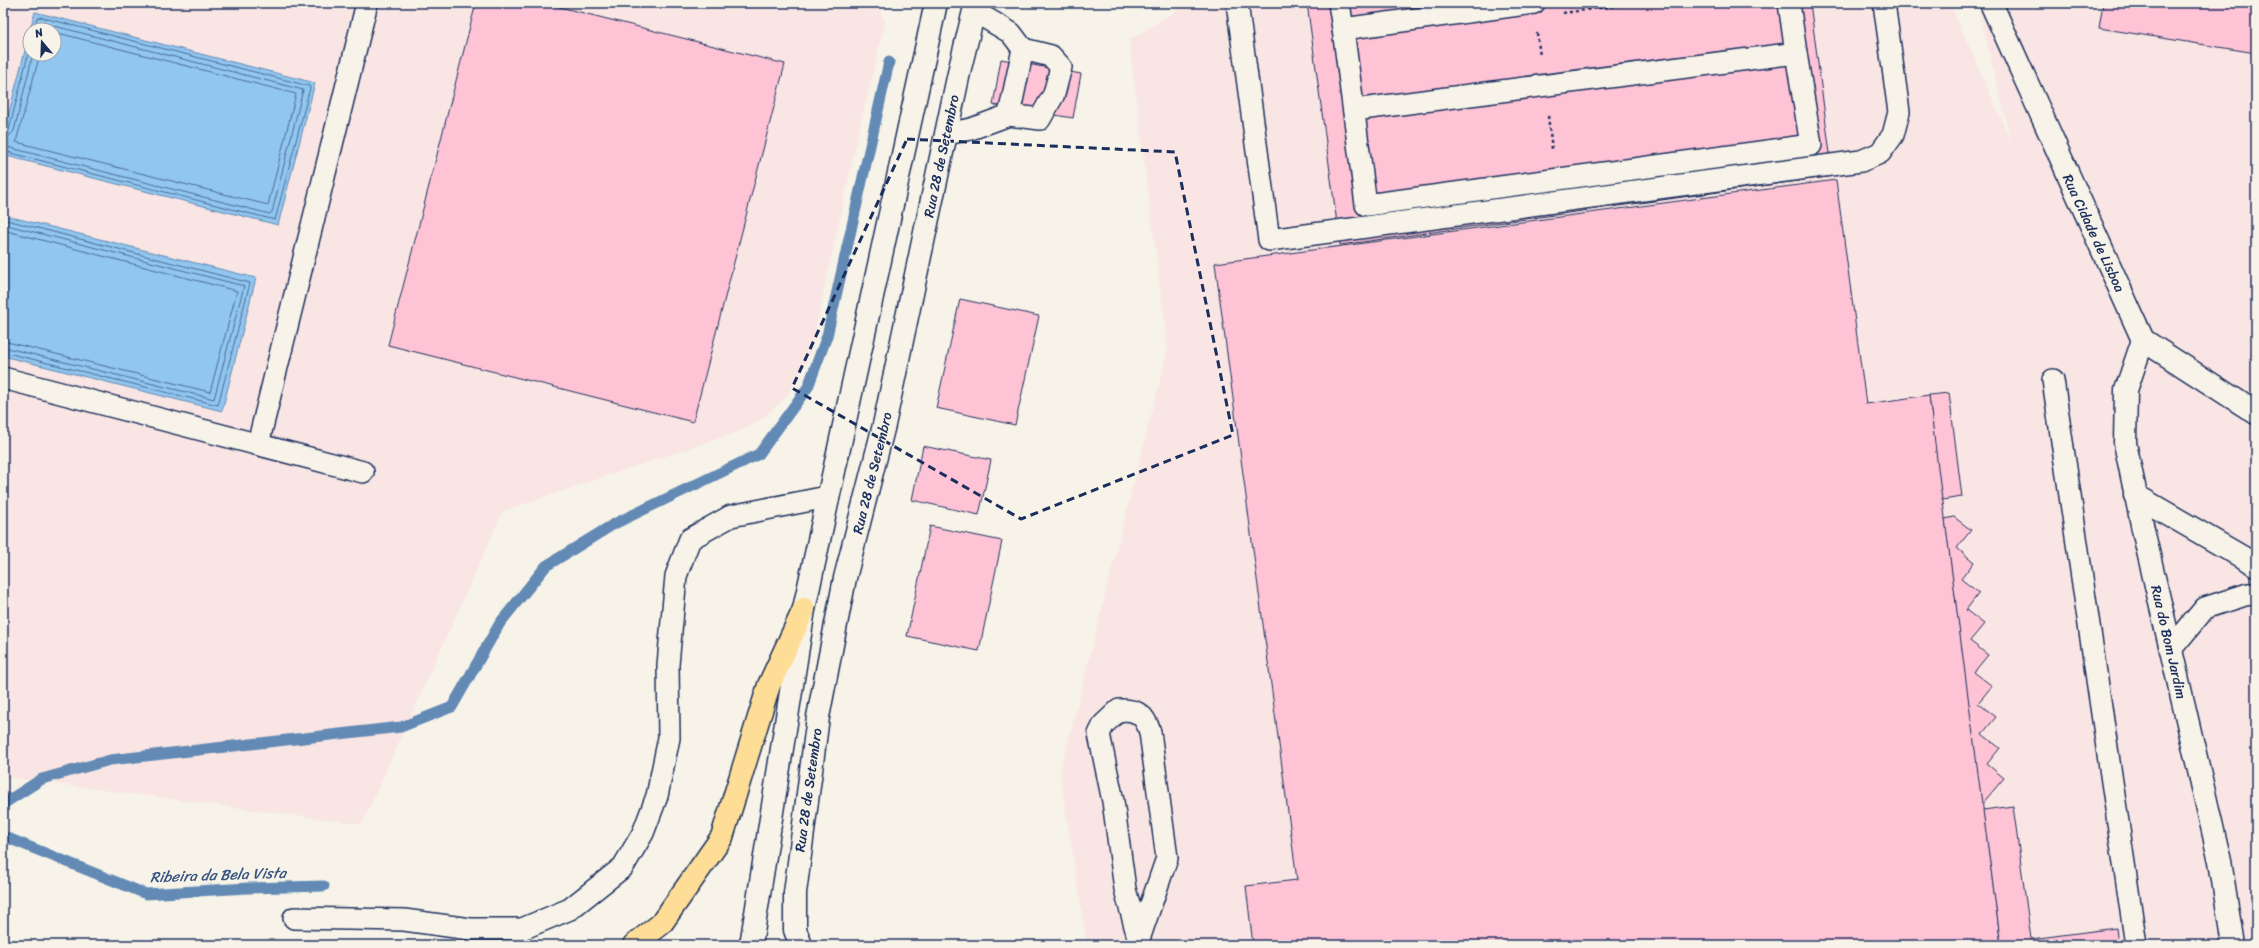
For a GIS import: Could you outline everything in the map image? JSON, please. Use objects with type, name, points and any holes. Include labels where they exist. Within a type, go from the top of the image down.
[{"type":"highway","points":[[634,945],[661,924],[722,836],[769,685],[804,609]]},
{"type":"main road","points":[[751,945],[804,609],[827,497],[847,413],[936,3]]},
{"type":"main road","name":"Rua Cidade de Lisboa","points":[[1991,3],[2143,340]]},
{"type":"main road","name":"Rua 28 de Setembro","points":[[801,945],[795,930],[795,893],[818,717],[844,578],[884,425],[946,134],[975,7]]},
{"type":"main road","points":[[2143,340],[2256,413]]},
{"type":"main road","name":"Rua do Bom Jardim","points":[[2143,340],[2126,390],[2125,443],[2135,495],[2220,861],[2232,945]]},
{"type":"main road","points":[[2135,495],[2256,565]]},
{"type":"lane","points":[[258,444],[367,3]]},
{"type":"lane","points":[[1237,3],[1269,240],[1861,161],[1880,153],[1894,135],[1899,112],[1884,3]]},
{"type":"lane","points":[[1339,3],[1366,205],[1810,145],[1789,3]]},
{"type":"lane","points":[[1343,29],[1534,3]]},
{"type":"lane","points":[[946,134],[971,129],[1010,115],[1040,119],[1054,94],[1061,67],[1051,56],[1023,48],[1011,33],[975,7]]},
{"type":"lane","points":[[1010,115],[1023,48]]},
{"type":"lane","points":[[1354,110],[1796,54]]},
{"type":"lane","points":[[3,378],[363,472]]},
{"type":"lane","points":[[2053,380],[2136,945]]},
{"type":"lane","points":[[294,918],[404,920],[470,928],[522,929],[570,909],[623,867],[643,833],[657,796],[669,738],[668,665],[676,576],[690,539],[731,516],[827,497]]},
{"type":"lane","points":[[2171,649],[2204,608],[2248,594],[2256,595]]},
{"type":"lane","points":[[1130,709],[1140,714],[1146,720],[1150,732],[1167,858],[1140,941],[1125,889],[1113,801],[1099,734],[1104,724],[1119,710],[1130,709]]},
{"type":"highlighted area","points":[[907,139],[1175,152],[1233,435],[1021,519],[792,388]]},
{"type":"shaded area","points":[[3,3],[877,3],[885,23],[861,121],[814,336],[807,361],[796,382],[785,398],[763,418],[740,431],[503,511],[362,824],[3,777]]},
{"type":"shaded area","points":[[1190,3],[1950,3],[2012,144],[1977,3],[2256,3],[2256,945],[1087,945],[1060,773],[1168,349],[1129,40]]},
{"type":"water","points":[[35,12],[315,83],[278,225],[3,155],[3,136],[22,62],[62,62],[62,22],[32,22]]},
{"type":"water","points":[[3,215],[256,278],[222,411],[3,356]]},
{"type":"building","points":[[476,3],[544,3],[785,64],[693,422],[388,345]]},
{"type":"building","points":[[1307,3],[1810,3],[1833,176],[1340,245]]},
{"type":"building","points":[[2103,3],[2256,3],[2256,53],[2099,28]]},
{"type":"building","points":[[1001,59],[1081,74],[1073,118],[993,105]]},
{"type":"building","points":[[1836,180],[1866,404],[1929,395],[2001,945],[1253,945],[1246,886],[1297,880],[1215,263]]},
{"type":"building","points":[[960,299],[1039,316],[1015,425],[936,408]]},
{"type":"building","points":[[1949,393],[1962,497],[1942,500],[1929,395]]},
{"type":"building","points":[[923,446],[991,460],[979,515],[912,500]]},
{"type":"building","points":[[1954,517],[1971,530],[1957,548],[1974,562],[1961,579],[1979,593],[1966,610],[1984,624],[1970,641],[1988,655],[1974,672],[1992,686],[1978,703],[1996,717],[1982,734],[2000,748],[1987,764],[2004,778],[1982,804],[1945,519]]},
{"type":"building","points":[[930,526],[1002,541],[979,651],[907,636]]},
{"type":"building","points":[[2013,806],[2031,939],[2116,928],[2118,945],[2001,945],[1983,810]]},
{"type":"waterway","points":[[3,804],[42,779],[110,760],[401,727],[452,707],[500,623],[546,566],[614,524],[759,454],[808,387],[827,336],[889,62]]},
{"type":"waterway","name":"Ribeira da Bela Vista","points":[[3,836],[146,894],[248,888],[324,886]]}]
